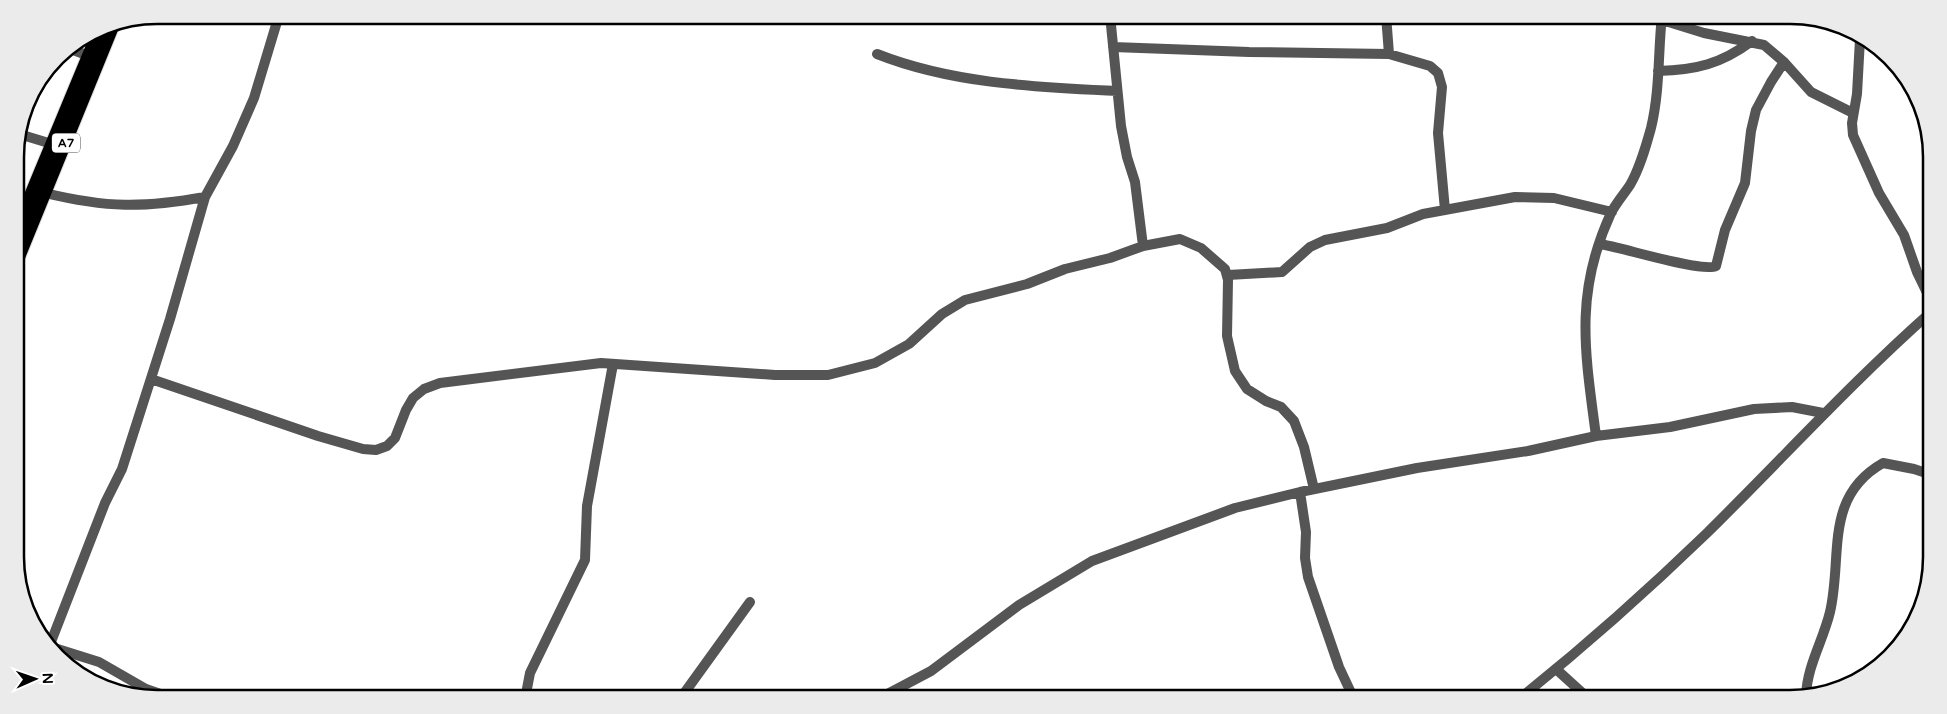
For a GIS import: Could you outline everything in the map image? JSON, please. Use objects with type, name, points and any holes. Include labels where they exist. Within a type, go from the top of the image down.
[{"type":"highway","name":"A7","points":[[24,243],[109,33]]},
{"type":"highway","name":"A7","points":[[24,212],[96,39]]},
{"type":"street","points":[[52,639],[105,503],[122,469],[206,197],[233,146],[254,98],[276,24]]},
{"type":"street","points":[[1111,24],[1121,126],[1127,157],[1135,182],[1144,246]]},
{"type":"street","points":[[1387,24],[1389,54]]},
{"type":"street","points":[[1596,436],[1584,333],[1591,268],[1612,212],[1631,183],[1646,147],[1656,106],[1662,24]]},
{"type":"street","points":[[1678,24],[1704,34],[1752,41],[1764,45],[1784,62],[1811,92],[1854,113]]},
{"type":"street","points":[[1658,71],[1694,69],[1711,64],[1725,59],[1752,41]]},
{"type":"street","points":[[1860,43],[1853,135],[1879,193],[1904,235],[1923,284]]},
{"type":"street","points":[[1113,47],[1249,52],[1389,54],[1414,60],[1438,73],[1442,87],[1438,133],[1445,210]]},
{"type":"street","points":[[76,51],[88,56]]},
{"type":"street","points":[[877,54],[900,63],[970,79],[1117,91]]},
{"type":"street","points":[[1600,244],[1704,268],[1716,266],[1725,230],[1745,184],[1751,131],[1756,110],[1784,62]]},
{"type":"street","points":[[26,136],[52,144]]},
{"type":"street","points":[[45,193],[83,202],[127,206],[206,197]]},
{"type":"street","points":[[1228,275],[1282,272],[1310,247],[1325,240],[1387,228],[1423,214],[1515,197],[1537,196],[1612,212]]},
{"type":"street","points":[[151,379],[318,436],[363,449],[376,450],[387,446],[395,438],[413,398],[424,389],[440,383],[601,363],[774,375],[828,375],[875,363],[909,344],[942,314],[965,300],[1027,284],[1065,269],[1110,258],[1144,246],[1180,239],[1201,248],[1225,269],[1228,275],[1227,336],[1235,370],[1247,389],[1266,402],[1281,407],[1294,420],[1304,447],[1314,489]]},
{"type":"street","points":[[1530,690],[1556,669],[1707,532],[1823,413],[1923,319]]},
{"type":"street","points":[[527,690],[530,673],[586,560],[588,506],[613,364]]},
{"type":"street","points":[[896,690],[931,672],[1019,605],[1092,561],[1235,508],[1300,492],[1417,468],[1528,451],[1596,436],[1670,427],[1754,409],[1792,407],[1823,413]]},
{"type":"street","points":[[1807,689],[1812,660],[1822,638],[1834,594],[1835,554],[1840,522],[1846,502],[1863,478],[1883,463],[1923,472]]},
{"type":"street","points":[[1300,492],[1306,532],[1305,558],[1308,577],[1339,667],[1350,690]]},
{"type":"street","points":[[686,690],[750,602]]},
{"type":"street","points":[[63,651],[99,662],[147,689]]},
{"type":"street","points":[[1556,669],[1579,690]]}]
